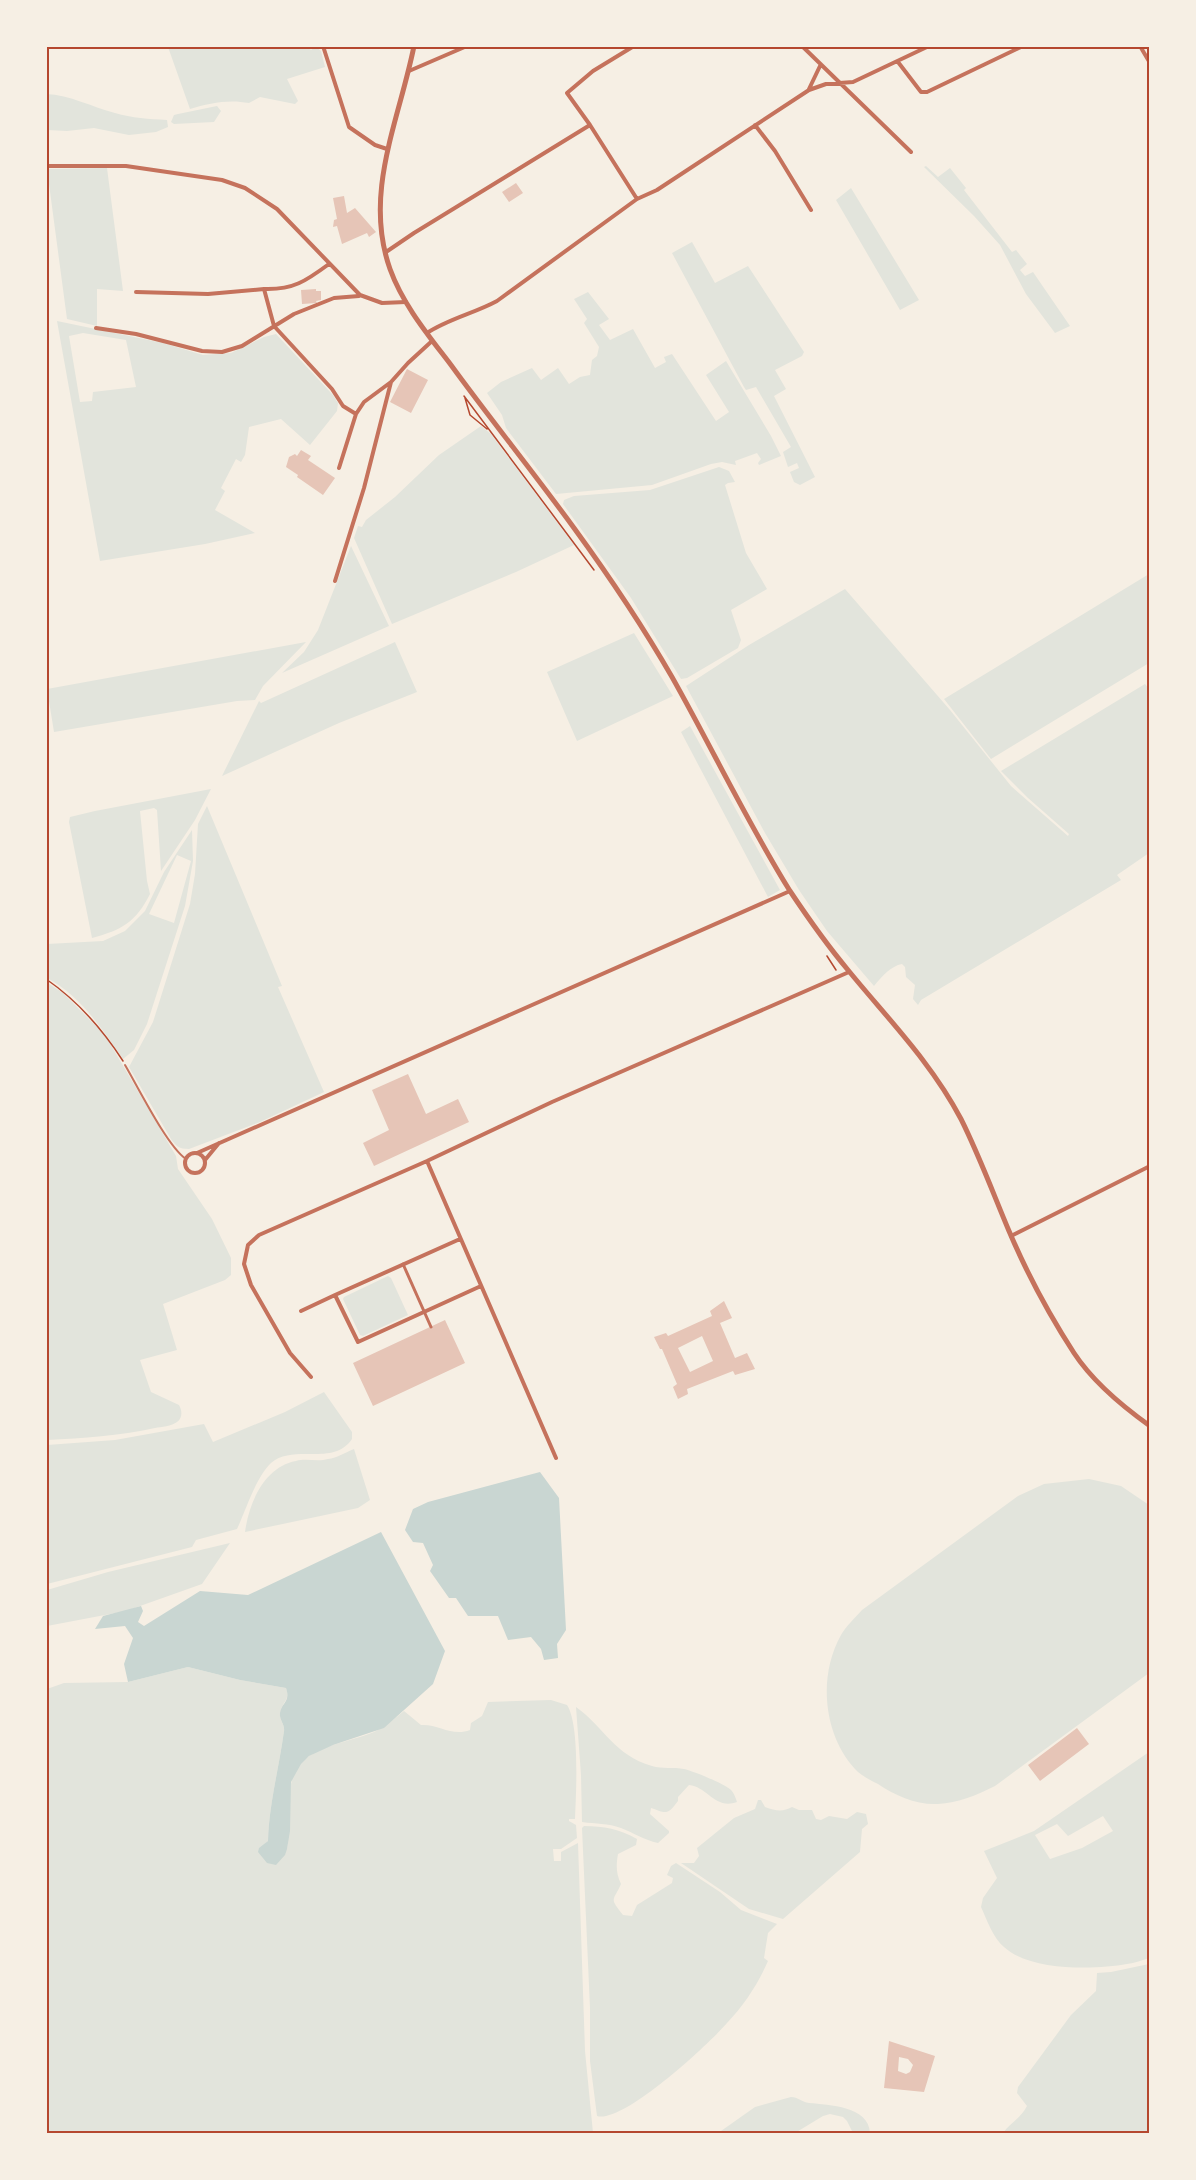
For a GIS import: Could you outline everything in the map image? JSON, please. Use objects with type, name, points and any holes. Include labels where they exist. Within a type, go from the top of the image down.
[{"type":"street","points":[[323,46],[349,127],[375,145],[387,148]]},
{"type":"street","points":[[414,46],[387,148],[380,203],[381,223],[390,269],[407,302],[432,341],[554,501],[620,593],[670,673],[790,891],[849,972],[907,1037],[944,1088],[966,1130],[1011,1236],[1048,1308],[1075,1354],[1112,1395],[1149,1426]]},
{"type":"street","points":[[409,71],[467,46]]},
{"type":"street","points":[[634,46],[593,70],[567,93],[591,125],[637,199]]},
{"type":"street","points":[[802,46],[911,152]]},
{"type":"street","points":[[427,333],[438,326],[479,311],[521,286],[637,199],[657,190],[809,90],[826,84],[853,82],[929,46]]},
{"type":"street","points":[[898,62],[921,92],[927,92],[1023,46]]},
{"type":"street","points":[[1140,46],[1149,63]]},
{"type":"street","points":[[809,90],[820,66]]},
{"type":"street","points":[[386,252],[414,232],[591,125]]},
{"type":"street","points":[[755,125],[775,151],[811,210]]},
{"type":"street","points":[[46,166],[126,166],[234,184],[261,197],[277,209],[360,296]]},
{"type":"street","points":[[136,292],[208,294],[292,288],[329,264]]},
{"type":"street","points":[[264,289],[274,326],[332,389],[343,406],[356,414]]},
{"type":"street","points":[[96,328],[136,333],[202,351],[222,352],[242,346],[294,314],[334,298],[360,296],[382,303],[407,302]]},
{"type":"street","points":[[339,468],[356,414],[364,402],[391,382],[432,341]]},
{"type":"street","points":[[335,581],[364,488],[391,382]]},
{"type":"street","points":[[220,1142],[205,1160],[202,1170],[194,1173],[187,1168],[186,1159],[192,1153],[197,1153],[220,1142],[790,891]]},
{"type":"street","points":[[311,1377],[290,1353],[251,1285],[244,1264],[248,1245],[259,1235],[427,1161],[552,1101],[849,972]]},
{"type":"street","points":[[197,1153],[205,1160]]},
{"type":"street","points":[[427,1161],[556,1458]]},
{"type":"street","points":[[1011,1236],[1149,1166]]},
{"type":"street","points":[[301,1311],[460,1239]]},
{"type":"street","points":[[403,1264],[431,1327]]},
{"type":"street","points":[[335,1295],[358,1342],[481,1286]]},
{"type":"lane","points":[[125,1065],[168,1138],[186,1159]]},
{"type":"path","points":[[465,397],[475,412],[490,431],[470,416],[465,397]]},
{"type":"path","points":[[46,980],[65,992],[106,1034],[125,1065]]},
{"type":"shaded area","points":[[305,46],[311,50],[316,47],[321,51],[325,67],[287,79],[298,101],[295,104],[260,97],[249,103],[219,102],[190,109],[168,47]]},
{"type":"shaded area","points":[[46,94],[72,99],[121,115],[167,120],[168,127],[156,132],[129,135],[94,128],[67,131],[47,130]]},
{"type":"shaded area","points":[[217,106],[221,111],[214,122],[174,124],[171,122],[174,115]]},
{"type":"shaded area","points":[[926,166],[938,177],[950,168],[966,188],[964,190],[1012,252],[1016,250],[1027,264],[1020,270],[1025,276],[1033,272],[1070,326],[1055,333],[1026,294],[1000,245],[924,167]]},
{"type":"shaded area","points":[[107,168],[123,291],[97,289],[97,326],[67,319],[47,169]]},
{"type":"shaded area","points":[[851,188],[919,300],[900,310],[836,200]]},
{"type":"shaded area","points":[[692,242],[715,283],[748,266],[804,352],[802,356],[775,370],[786,389],[774,396],[815,477],[800,485],[794,482],[790,472],[799,468],[797,463],[788,467],[783,452],[791,447],[756,387],[746,390],[744,387],[672,253]]},
{"type":"shaded area","points":[[588,292],[609,319],[599,325],[610,340],[633,329],[655,368],[666,362],[664,357],[672,354],[716,421],[729,412],[706,375],[726,361],[781,456],[759,465],[761,459],[757,453],[735,461],[736,465],[722,462],[711,464],[652,485],[556,494],[506,428],[502,415],[487,393],[501,382],[532,368],[541,380],[558,368],[569,384],[580,377],[590,375],[592,360],[597,356],[599,347],[584,323],[587,319],[574,299]]},
{"type":"shaded area","points":[[57,321],[163,343],[203,355],[231,353],[264,337],[276,334],[338,403],[337,411],[310,445],[281,419],[249,427],[245,455],[241,462],[236,459],[221,488],[225,491],[215,510],[255,533],[205,544],[100,561]],"holes":[[[83,333],[126,340],[136,387],[93,392],[92,401],[80,402],[69,336]]]},
{"type":"shaded area","points":[[481,426],[491,434],[574,545],[392,624],[354,538],[358,526],[362,527],[366,520],[395,497],[439,455]]},
{"type":"shaded area","points":[[719,467],[729,471],[735,482],[725,485],[746,553],[767,589],[731,610],[741,640],[738,648],[687,678],[681,679],[631,598],[563,504],[564,500],[574,496],[650,490]]},
{"type":"shaded area","points":[[351,546],[389,626],[282,673],[304,652],[318,630]]},
{"type":"shaded area","points":[[1149,574],[1149,663],[991,759],[944,699]]},
{"type":"shaded area","points":[[845,589],[950,710],[1011,786],[1068,836],[1069,834],[1001,771],[1145,684],[1149,689],[1149,853],[1117,875],[1121,880],[921,1000],[918,1005],[913,999],[915,985],[906,977],[905,967],[902,964],[890,969],[874,986],[827,931],[765,833],[686,686],[749,645]]},
{"type":"shaded area","points":[[634,633],[673,696],[577,741],[547,672]]},
{"type":"shaded area","points":[[306,642],[263,686],[255,700],[237,701],[54,732],[47,689]]},
{"type":"shaded area","points":[[395,642],[417,692],[339,723],[222,776],[259,701],[261,703]]},
{"type":"shaded area","points":[[690,726],[780,890],[768,897],[681,732]]},
{"type":"shaded area","points":[[211,789],[195,820],[161,871],[157,810],[154,808],[140,811],[150,894],[139,912],[127,924],[112,932],[92,938],[69,822],[70,817]]},
{"type":"shaded area","points":[[207,806],[282,986],[278,987],[324,1092],[260,1122],[186,1149],[178,1147],[171,1139],[129,1067],[153,1022],[190,904],[195,874],[198,824]]},
{"type":"shaded area","points":[[192,830],[193,861],[185,906],[147,1024],[134,1050],[123,1059],[80,1003],[47,978],[47,944],[103,941],[125,931],[145,911],[164,872]],"holes":[[[177,855],[191,861],[174,923],[149,914]]]},
{"type":"shaded area","points":[[46,982],[63,993],[105,1035],[176,1156],[178,1169],[212,1219],[231,1258],[231,1275],[225,1280],[163,1304],[177,1350],[140,1360],[151,1392],[180,1407],[180,1418],[169,1425],[114,1435],[47,1440]]},
{"type":"shaded area","points":[[388,1276],[408,1315],[363,1336],[360,1335],[343,1299]]},
{"type":"shaded area","points":[[324,1392],[352,1432],[352,1439],[335,1452],[291,1455],[280,1457],[271,1463],[256,1485],[237,1529],[196,1540],[192,1547],[47,1584],[47,1445],[115,1440],[204,1424],[213,1442],[285,1412]]},
{"type":"shaded area","points":[[354,1449],[370,1500],[358,1508],[245,1532],[254,1498],[267,1478],[275,1471],[296,1461],[331,1458]]},
{"type":"shaded area","points":[[540,1472],[559,1498],[566,1630],[557,1644],[558,1658],[544,1660],[541,1649],[531,1637],[508,1640],[498,1616],[468,1616],[456,1598],[449,1598],[430,1571],[433,1565],[423,1543],[413,1542],[405,1530],[413,1509],[428,1502]]},
{"type":"shaded area","points":[[1089,1479],[1121,1486],[1149,1505],[1149,1673],[995,1786],[967,1798],[938,1804],[914,1801],[865,1777],[844,1755],[830,1722],[827,1704],[829,1668],[845,1628],[862,1610],[1018,1496],[1044,1484]]},
{"type":"shaded area","points":[[381,1532],[445,1651],[433,1684],[384,1728],[333,1745],[309,1756],[301,1764],[291,1782],[290,1831],[285,1855],[276,1865],[267,1863],[258,1852],[259,1848],[268,1841],[272,1800],[284,1731],[280,1713],[287,1699],[286,1688],[240,1680],[188,1667],[128,1682],[124,1664],[133,1638],[125,1626],[95,1629],[103,1616],[141,1606],[143,1611],[138,1622],[144,1626],[200,1591],[248,1595]]},
{"type":"shaded area","points":[[230,1543],[202,1584],[126,1611],[47,1626],[47,1590],[108,1572]]},
{"type":"shaded area","points":[[188,1667],[240,1680],[286,1688],[287,1699],[280,1713],[284,1731],[272,1800],[268,1841],[265,1844],[287,1849],[291,1784],[295,1771],[313,1754],[324,1748],[374,1732],[404,1711],[421,1725],[463,1732],[470,1730],[471,1723],[482,1716],[488,1702],[551,1700],[567,1705],[576,1743],[575,1819],[569,1819],[569,1821],[576,1825],[577,1838],[561,1849],[553,1849],[554,1861],[561,1861],[561,1852],[578,1843],[585,2051],[593,2133],[47,2134],[47,1689],[64,1683],[128,1682]]},
{"type":"shaded area","points":[[576,1707],[628,1755],[652,1766],[684,1769],[709,1778],[731,1790],[737,1802],[729,1804],[717,1801],[689,1785],[669,1811],[663,1812],[651,1808],[650,1814],[669,1831],[658,1843],[616,1826],[582,1822]]},
{"type":"shaded area","points":[[1149,1752],[1149,1958],[1113,1966],[1063,1967],[1030,1961],[1015,1955],[1000,1943],[981,1907],[983,1898],[997,1878],[984,1851],[1034,1831]],"holes":[[[1103,1816],[1113,1831],[1082,1848],[1050,1859],[1035,1835],[1057,1824],[1068,1836]]]},
{"type":"shaded area","points":[[758,1800],[761,1800],[765,1807],[776,1810],[786,1810],[792,1807],[799,1810],[812,1810],[816,1819],[821,1820],[829,1816],[847,1819],[857,1812],[866,1814],[868,1824],[862,1829],[860,1852],[783,1919],[749,1909],[681,1863],[694,1863],[699,1856],[697,1848],[734,1818],[755,1809]]},
{"type":"shaded area","points":[[584,1826],[611,1829],[637,1839],[636,1845],[618,1854],[617,1869],[621,1884],[614,1897],[614,1902],[623,1915],[632,1916],[637,1905],[672,1883],[673,1878],[667,1875],[671,1866],[676,1863],[720,1892],[741,1910],[777,1924],[768,1933],[764,1958],[768,1961],[760,1978],[739,2009],[717,2033],[685,2064],[645,2096],[626,2108],[609,2115],[597,2116],[590,2061],[590,2008],[582,1828]]},
{"type":"shaded area","points":[[1149,1964],[1149,2133],[1003,2133],[1027,2106],[1017,2093],[1018,2087],[1071,2015],[1096,1991],[1097,1973]]},
{"type":"shaded area","points":[[791,2097],[856,2112],[868,2124],[870,2133],[853,2133],[843,2117],[830,2114],[795,2133],[712,2133],[721,2131],[755,2107]]},
{"type":"building","points":[[516,183],[523,193],[509,202],[502,192]]},
{"type":"building","points":[[344,196],[347,213],[355,208],[376,232],[369,237],[367,233],[342,244],[337,226],[333,227],[334,220],[337,219],[333,198]]},
{"type":"building","points":[[316,289],[316,291],[321,291],[321,300],[316,301],[317,303],[302,304],[301,290]]},
{"type":"building","points":[[407,369],[428,380],[411,413],[390,402]]},
{"type":"building","points":[[301,450],[311,456],[308,460],[335,478],[323,495],[286,467],[289,457],[295,454],[297,456]]},
{"type":"building","points":[[408,1074],[426,1114],[458,1099],[469,1122],[374,1166],[363,1143],[389,1130],[372,1090]]},
{"type":"building","points":[[724,1301],[732,1318],[720,1323],[735,1358],[747,1353],[755,1369],[735,1375],[733,1371],[687,1389],[688,1394],[678,1399],[673,1387],[677,1384],[662,1349],[654,1337],[666,1333],[668,1336],[712,1316],[710,1311]],"holes":[[[702,1336],[713,1361],[690,1372],[678,1348]]]},
{"type":"building","points":[[445,1320],[465,1363],[373,1406],[353,1363]]},
{"type":"building","points":[[1077,1728],[1089,1744],[1040,1781],[1028,1765]]},
{"type":"building","points":[[889,2041],[935,2056],[924,2092],[884,2088]],"holes":[[[899,2057],[908,2059],[913,2065],[910,2072],[906,2074],[898,2071]]]}]
